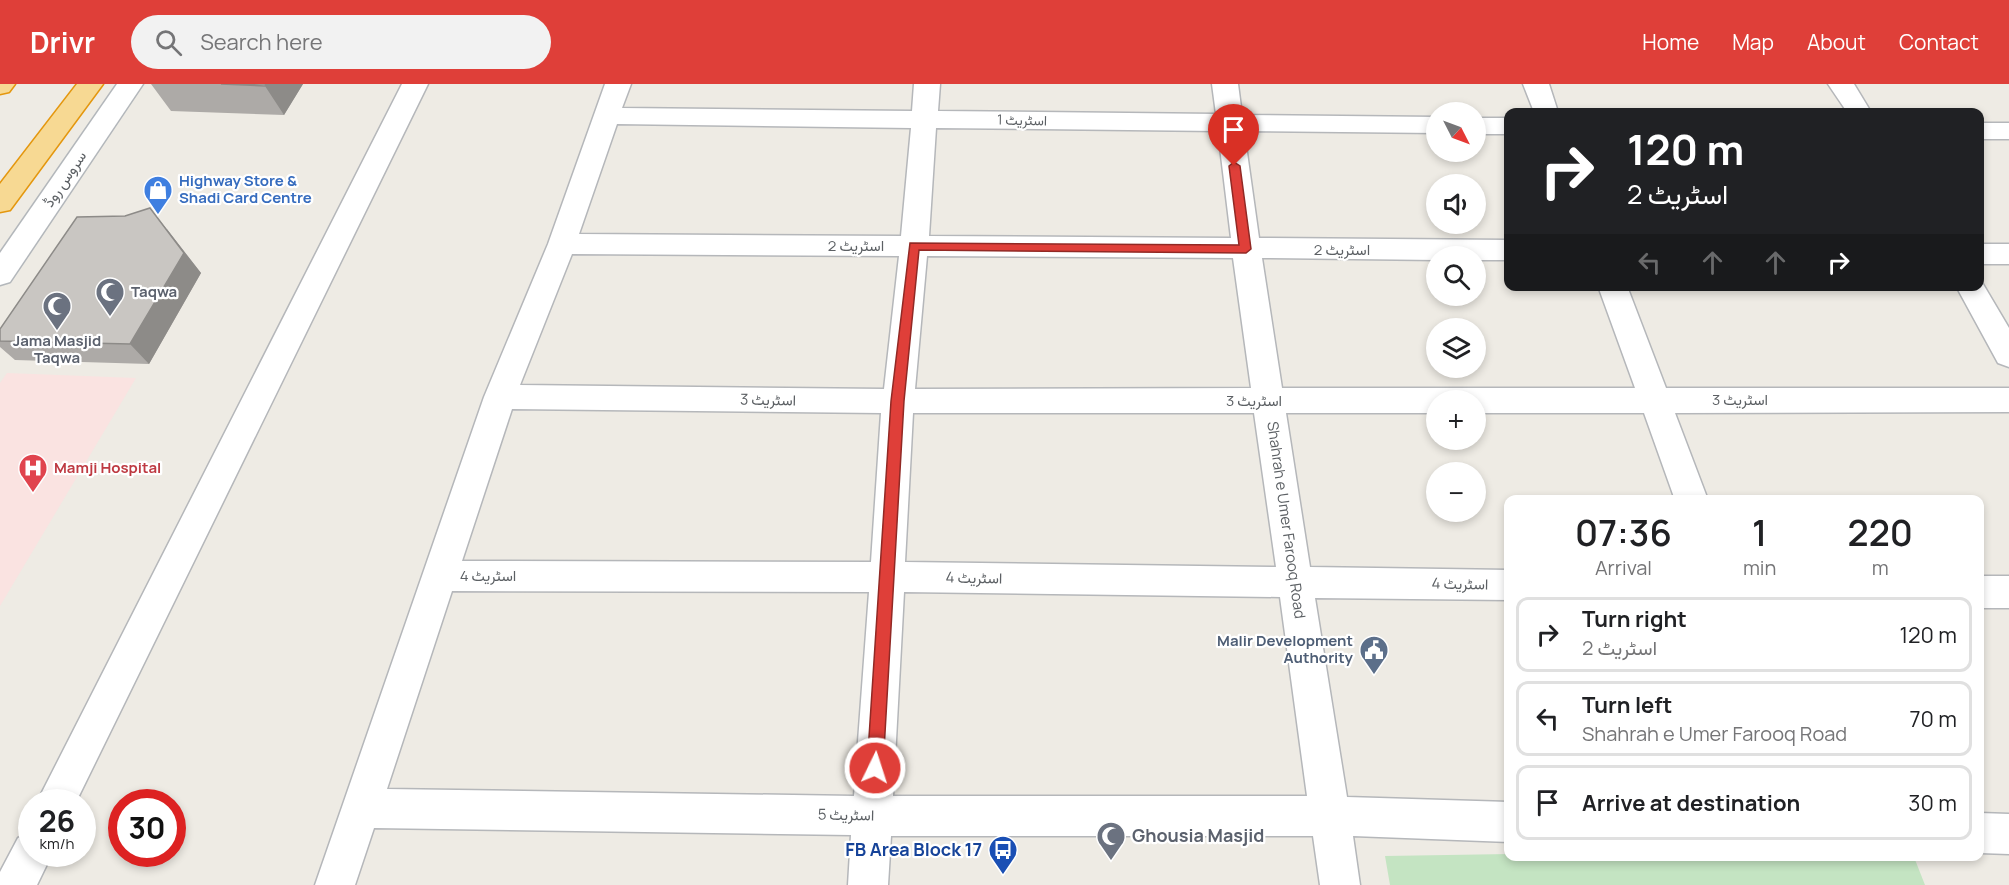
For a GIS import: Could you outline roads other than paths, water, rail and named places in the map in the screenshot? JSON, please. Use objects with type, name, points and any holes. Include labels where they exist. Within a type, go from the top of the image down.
[{"type":"highway","points":[[0,202],[90,84]]},
{"type":"street","name":"سروس روڈ","points":[[0,275],[130,84]]},
{"type":"street","points":[[62,789],[414,84]]},
{"type":"street","points":[[335,885],[500,397],[562,244],[618,84]]},
{"type":"street","points":[[867,885],[898,401],[914,246],[927,84]]},
{"type":"street","name":"Shahrah e Umer Farooq Road","points":[[1225,84],[1228,124],[1340,885]]},
{"type":"street","points":[[1536,84],[1545,108]]},
{"type":"street","points":[[1841,84],[1856,108]]},
{"type":"street","name":"اسٹریٹ 1","points":[[607,116],[1426,125]]},
{"type":"street","points":[[1486,126],[1504,126]]},
{"type":"street","points":[[1984,131],[2009,131]]},
{"type":"street","name":"اسٹریٹ 2","points":[[562,244],[1504,250]]},
{"type":"street","points":[[1984,254],[2009,254]]},
{"type":"street","points":[[1614,291],[1690,495]]},
{"type":"street","points":[[1973,291],[2009,355]]},
{"type":"street","name":"اسٹریٹ 3","points":[[500,397],[898,401],[2009,399]]},
{"type":"street","name":"اسٹریٹ 4","points":[[440,576],[1504,585]]},
{"type":"street","points":[[1984,592],[2009,592]]},
{"type":"street","name":"اسٹریٹ 5","points":[[362,808],[872,816],[1329,816],[1504,822]]},
{"type":"street","points":[[1984,833],[2009,834]]},
{"type":"street","points":[[15,885],[24,867]]},
{"type":"place","name":"Highway Store & Shadi Card Centre","points":[[158,216]]},
{"type":"place","name":"Taqwa","points":[[110,318]]},
{"type":"place","name":"Jama Masjid Taqwa","points":[[57,332]]},
{"type":"place","name":"Mamji Hospital","points":[[33,494]]},
{"type":"place","name":"Malir Development Authority","points":[[1374,676]]},
{"type":"place","name":"Ghousia Masjid","points":[[1111,862]]},
{"type":"place","name":"FB Area Block 17","points":[[1003,876]]}]
